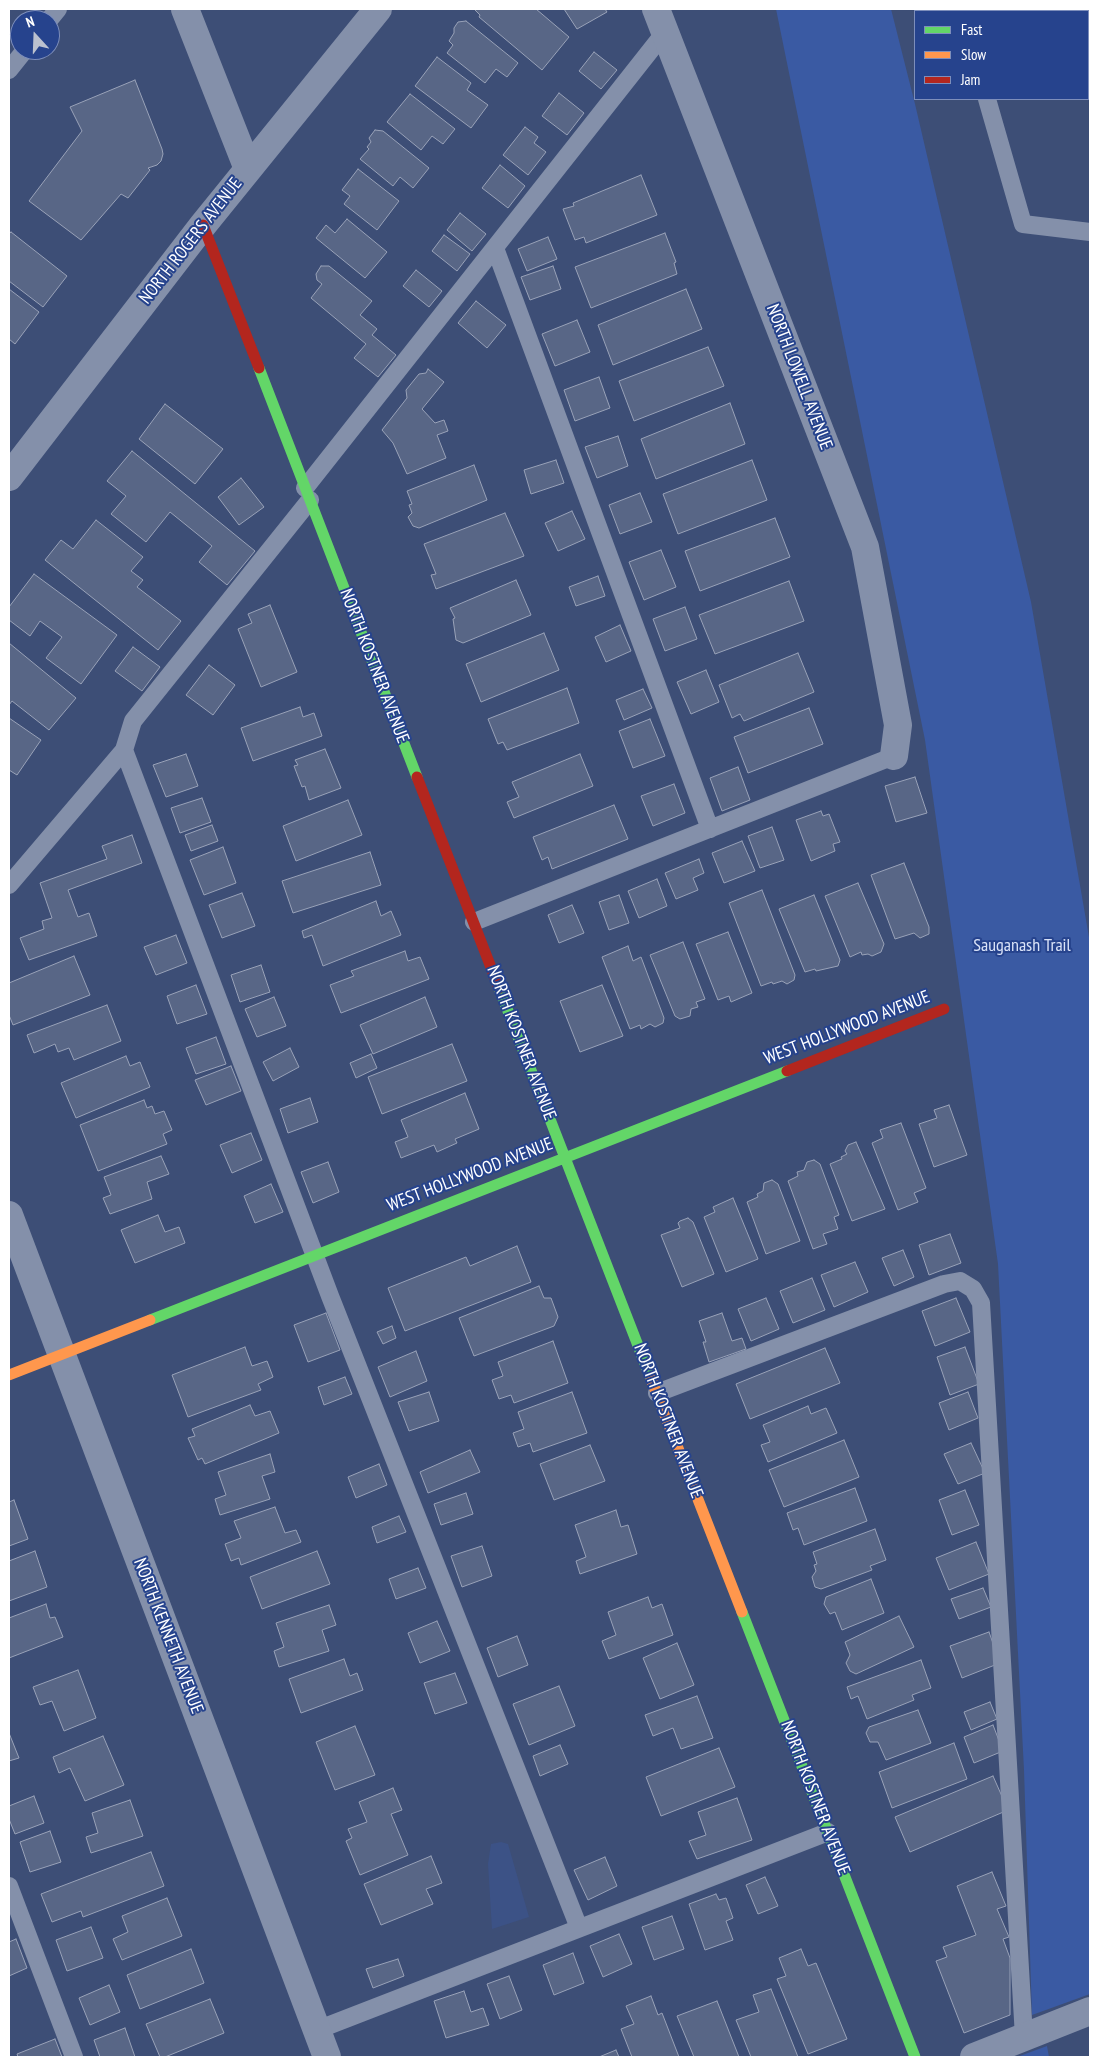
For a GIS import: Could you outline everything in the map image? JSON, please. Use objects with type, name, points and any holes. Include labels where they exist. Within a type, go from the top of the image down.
[{"type":"street","points":[[184,9],[248,169]]},
{"type":"street","name":"NORTH ROGERS AVENUE","points":[[9,477],[203,225],[378,9]]},
{"type":"street","name":"NORTH LOWELL AVENUE","points":[[661,20],[865,547],[898,724],[894,756]]},
{"type":"street","name":"NORTH KOSTNER AVENUE","points":[[203,225],[915,2057]]},
{"type":"street","name":"WEST HOLLYWOOD AVENUE","points":[[9,1374],[944,1009]]},
{"type":"street","name":"NORTH KENNETH AVENUE","points":[[9,1215],[328,2057]]},
{"type":"street","points":[[974,2057],[1090,2012]]},
{"type":"lane","points":[[9,885],[124,750],[133,721],[495,248],[661,20]]},
{"type":"lane","points":[[9,70],[17,60]]},
{"type":"lane","points":[[987,100],[1023,224],[1090,232]]},
{"type":"lane","points":[[495,248],[710,829]]},
{"type":"lane","points":[[124,750],[314,1255],[579,1928]]},
{"type":"lane","points":[[474,922],[894,756]]},
{"type":"lane","points":[[657,1393],[944,1284],[960,1281],[973,1289],[981,1303],[1024,2038]]},
{"type":"lane","points":[[317,2030],[828,1832]]},
{"type":"lane","points":[[9,1886],[74,2057]]},
{"type":"green space","name":"Sauganash Trail","points":[[776,9],[891,9],[915,104],[1031,602],[1090,943],[1090,1994],[1032,2015],[1024,1770],[998,1264],[925,740]]},
{"type":"green space","points":[[1047,2046],[1049,2057],[1017,2057]]},
{"type":"shaded area","points":[[501,1842],[508,1844],[529,1917],[492,1929],[488,1864],[491,1844]]},
{"type":"building","points":[[474,9],[536,9],[569,37],[542,70],[479,17],[480,15]]},
{"type":"building","points":[[564,9],[605,9],[607,12],[577,29]]},
{"type":"building","points":[[466,21],[518,63],[507,77],[496,69],[485,83],[447,53],[453,45],[449,41],[454,33],[454,28],[458,22]]},
{"type":"building","points":[[594,52],[617,70],[601,89],[579,71]]},
{"type":"building","points":[[437,57],[471,83],[467,90],[488,105],[471,128],[415,86]]},
{"type":"building","points":[[135,80],[162,149],[161,161],[157,165],[148,168],[150,170],[128,198],[121,194],[81,240],[29,201],[82,131],[70,107]]},
{"type":"building","points":[[559,93],[584,113],[567,135],[542,116]]},
{"type":"building","points":[[410,94],[455,129],[443,144],[432,136],[421,150],[387,122]]},
{"type":"building","points":[[525,127],[538,137],[534,143],[546,152],[528,175],[503,155]]},
{"type":"building","points":[[375,130],[383,131],[429,168],[413,188],[400,177],[393,186],[360,159],[369,149],[367,147],[371,142],[369,138]]},
{"type":"building","points":[[500,165],[525,186],[508,208],[482,188]]},
{"type":"building","points":[[358,169],[399,201],[377,230],[344,204],[350,196],[342,190]]},
{"type":"building","points":[[641,175],[657,215],[586,243],[584,237],[575,240],[563,209],[574,206],[573,203]]},
{"type":"building","points":[[460,213],[486,234],[472,251],[447,230]]},
{"type":"building","points":[[347,219],[387,252],[365,278],[316,238],[326,225],[335,233]]},
{"type":"building","points":[[11,232],[67,276],[43,307],[9,281],[9,234]]},
{"type":"building","points":[[665,233],[676,262],[674,263],[677,274],[591,308],[575,267]]},
{"type":"building","points":[[444,235],[470,254],[457,271],[432,251]]},
{"type":"building","points":[[548,237],[557,259],[527,271],[518,249]]},
{"type":"building","points":[[321,266],[329,266],[372,301],[360,315],[377,329],[372,335],[396,355],[378,377],[354,358],[366,344],[311,298],[322,284],[317,280],[316,274]]},
{"type":"building","points":[[553,266],[561,289],[530,300],[521,277]]},
{"type":"building","points":[[416,270],[442,291],[429,307],[403,286]]},
{"type":"building","points":[[9,289],[39,312],[15,344],[9,339]]},
{"type":"building","points":[[686,289],[702,329],[613,365],[598,325]]},
{"type":"building","points":[[476,301],[506,325],[487,348],[458,323]]},
{"type":"building","points":[[577,320],[590,352],[555,366],[542,334]]},
{"type":"building","points":[[708,347],[724,386],[634,421],[619,381]]},
{"type":"building","points":[[428,369],[444,382],[422,409],[435,423],[444,420],[448,431],[437,435],[446,458],[407,474],[393,443],[382,430],[407,398],[406,390],[419,374],[426,373]]},
{"type":"building","points":[[599,377],[610,408],[575,421],[564,390]]},
{"type":"building","points":[[730,403],[745,444],[656,479],[641,439]]},
{"type":"building","points":[[165,404],[223,449],[195,484],[139,439]]},
{"type":"building","points":[[618,436],[628,466],[597,478],[585,447]]},
{"type":"building","points":[[132,451],[255,551],[227,585],[199,562],[212,546],[170,512],[146,542],[111,514],[126,496],[107,481]]},
{"type":"building","points":[[556,460],[564,483],[531,494],[524,470]]},
{"type":"building","points":[[752,460],[767,500],[678,534],[663,494]]},
{"type":"building","points":[[474,465],[487,500],[419,528],[413,526],[408,517],[412,513],[409,505],[412,504],[407,491]]},
{"type":"building","points":[[241,478],[264,507],[239,525],[218,497]]},
{"type":"building","points":[[640,493],[652,522],[620,534],[609,505]]},
{"type":"building","points":[[572,511],[585,539],[558,551],[545,523]]},
{"type":"building","points":[[505,513],[524,556],[436,589],[431,575],[436,574],[424,544]]},
{"type":"building","points":[[775,518],[790,557],[700,591],[685,551]]},
{"type":"building","points":[[96,520],[143,557],[131,571],[143,580],[137,587],[181,621],[158,650],[45,560],[61,540],[73,549]]},
{"type":"building","points":[[661,550],[676,587],[644,600],[629,562]]},
{"type":"building","points":[[34,574],[117,635],[81,684],[46,658],[62,637],[40,621],[30,636],[9,620],[9,607]]},
{"type":"building","points":[[598,576],[605,596],[576,606],[569,587]]},
{"type":"building","points":[[516,580],[531,615],[463,643],[456,640],[453,619],[455,618],[450,608]]},
{"type":"building","points":[[789,581],[804,621],[715,654],[699,615]]},
{"type":"building","points":[[270,605],[297,672],[261,687],[238,629],[252,623],[248,614]]},
{"type":"building","points":[[685,607],[697,639],[665,651],[653,619]]},
{"type":"building","points":[[620,625],[631,651],[606,662],[595,637]]},
{"type":"building","points":[[544,633],[559,670],[481,702],[466,664]]},
{"type":"building","points":[[9,643],[76,698],[49,730],[12,701],[9,705]]},
{"type":"building","points":[[133,647],[160,667],[142,691],[115,671]]},
{"type":"building","points":[[798,653],[814,692],[744,721],[740,714],[732,718],[719,685]]},
{"type":"building","points":[[209,665],[235,685],[213,715],[186,695]]},
{"type":"building","points":[[706,670],[719,702],[691,714],[677,682]]},
{"type":"building","points":[[567,688],[579,723],[507,750],[503,742],[498,744],[488,719]]},
{"type":"building","points":[[643,689],[652,708],[624,720],[616,700]]},
{"type":"building","points":[[300,707],[303,717],[314,713],[322,736],[253,761],[241,728]]},
{"type":"building","points":[[809,708],[823,744],[748,773],[734,737]]},
{"type":"building","points":[[9,718],[41,740],[17,775],[9,770]]},
{"type":"building","points":[[650,719],[665,756],[633,768],[619,731]]},
{"type":"building","points":[[325,749],[341,788],[309,800],[305,786],[302,787],[294,766],[298,765],[295,760]]},
{"type":"building","points":[[186,754],[198,786],[166,797],[153,765]]},
{"type":"building","points":[[580,754],[593,786],[514,818],[507,802],[519,797],[512,782]]},
{"type":"building","points":[[738,767],[750,800],[722,811],[710,778]]},
{"type":"building","points":[[915,777],[927,813],[896,822],[885,786]]},
{"type":"building","points":[[674,784],[685,813],[653,826],[641,796]]},
{"type":"building","points":[[202,798],[211,822],[180,833],[171,808]]},
{"type":"building","points":[[348,800],[362,835],[296,861],[283,826]]},
{"type":"building","points":[[614,805],[628,839],[552,869],[548,857],[542,860],[533,837]]},
{"type":"building","points":[[821,811],[823,816],[829,814],[840,842],[833,844],[835,851],[811,861],[796,820]]},
{"type":"building","points":[[212,825],[218,841],[191,851],[185,835]]},
{"type":"building","points":[[772,827],[784,860],[760,868],[748,836]]},
{"type":"building","points":[[132,835],[142,863],[68,890],[78,917],[89,913],[97,936],[29,960],[20,938],[44,929],[42,921],[52,918],[40,883],[107,859],[102,846]]},
{"type":"building","points":[[742,841],[755,871],[724,883],[712,853]]},
{"type":"building","points":[[223,847],[236,883],[204,895],[190,860]]},
{"type":"building","points":[[370,852],[381,885],[293,913],[282,881]]},
{"type":"building","points":[[699,859],[704,873],[693,878],[698,890],[676,899],[665,873]]},
{"type":"building","points":[[904,863],[929,927],[929,934],[920,938],[914,933],[895,939],[871,875]]},
{"type":"building","points":[[657,879],[667,906],[639,918],[628,891]]},
{"type":"building","points":[[858,883],[884,944],[881,952],[872,956],[868,954],[862,955],[861,952],[850,957],[825,896]]},
{"type":"building","points":[[762,890],[795,975],[794,980],[787,984],[782,981],[761,986],[729,903]]},
{"type":"building","points":[[242,893],[255,926],[222,938],[209,905]]},
{"type":"building","points":[[619,895],[629,923],[609,930],[599,902]]},
{"type":"building","points":[[814,895],[840,960],[838,966],[805,972],[779,909]]},
{"type":"building","points":[[376,901],[381,916],[391,911],[401,935],[323,966],[312,935],[304,938],[302,931]]},
{"type":"building","points":[[572,905],[584,933],[559,943],[548,915]]},
{"type":"building","points":[[728,932],[752,993],[731,1002],[729,996],[718,1000],[696,944]]},
{"type":"building","points":[[176,935],[187,963],[156,975],[144,947]]},
{"type":"building","points":[[683,942],[705,999],[696,1002],[698,1007],[691,1009],[690,1016],[680,1019],[675,1016],[650,955]]},
{"type":"building","points":[[628,946],[633,961],[641,957],[664,1018],[663,1023],[655,1027],[650,1024],[641,1029],[640,1025],[630,1029],[602,957]]},
{"type":"building","points":[[405,951],[408,961],[420,957],[429,979],[341,1013],[330,985],[354,976],[351,971]]},
{"type":"building","points":[[74,956],[90,995],[13,1025],[9,1015],[9,983]]},
{"type":"building","points":[[261,965],[270,992],[240,1002],[231,975]]},
{"type":"building","points":[[196,985],[207,1014],[177,1024],[167,996]]},
{"type":"building","points":[[602,985],[623,1036],[580,1052],[560,1001]]},
{"type":"building","points":[[274,997],[286,1026],[257,1037],[245,1009]]},
{"type":"building","points":[[425,997],[437,1027],[373,1054],[360,1025]]},
{"type":"building","points":[[107,1005],[121,1041],[74,1060],[69,1048],[58,1052],[55,1044],[34,1053],[27,1035]]},
{"type":"building","points":[[216,1037],[226,1064],[196,1074],[186,1048]]},
{"type":"building","points":[[452,1044],[467,1081],[382,1114],[368,1077]]},
{"type":"building","points":[[290,1048],[299,1067],[273,1081],[263,1062]]},
{"type":"building","points":[[371,1054],[377,1068],[356,1078],[350,1063]]},
{"type":"building","points":[[126,1056],[130,1066],[140,1062],[150,1087],[76,1118],[61,1083]]},
{"type":"building","points":[[231,1066],[241,1091],[206,1105],[195,1080]]},
{"type":"building","points":[[465,1093],[479,1129],[455,1139],[457,1143],[437,1152],[434,1145],[401,1158],[395,1142],[408,1137],[401,1120]]},
{"type":"building","points":[[310,1098],[318,1122],[288,1133],[280,1109]]},
{"type":"building","points":[[144,1100],[147,1108],[152,1106],[155,1114],[164,1111],[172,1130],[163,1134],[167,1144],[98,1171],[80,1125]]},
{"type":"building","points":[[949,1105],[967,1155],[934,1167],[919,1124],[937,1118],[934,1110]]},
{"type":"building","points":[[901,1123],[926,1188],[914,1193],[918,1202],[898,1210],[872,1143],[883,1138],[880,1130]]},
{"type":"building","points":[[251,1133],[262,1160],[232,1173],[220,1145]]},
{"type":"building","points":[[856,1142],[885,1209],[852,1221],[830,1164],[842,1159],[841,1157],[847,1154],[845,1151],[848,1145]]},
{"type":"building","points":[[161,1156],[169,1174],[147,1182],[152,1199],[110,1214],[103,1198],[111,1195],[104,1177]]},
{"type":"building","points":[[814,1160],[820,1164],[839,1215],[834,1217],[838,1229],[823,1234],[827,1244],[813,1249],[788,1181],[798,1176],[797,1172],[804,1170],[807,1162]]},
{"type":"building","points":[[328,1162],[339,1192],[313,1203],[301,1172]]},
{"type":"building","points":[[772,1180],[778,1184],[800,1241],[766,1254],[747,1202],[758,1197],[757,1194],[763,1191],[764,1183]]},
{"type":"building","points":[[271,1184],[283,1212],[255,1223],[244,1196]]},
{"type":"building","points":[[733,1198],[758,1259],[726,1272],[704,1217],[715,1212],[713,1207]]},
{"type":"building","points":[[158,1215],[165,1232],[179,1227],[185,1243],[135,1263],[121,1230]]},
{"type":"building","points":[[688,1218],[693,1222],[714,1274],[682,1287],[661,1235],[680,1228],[678,1223]]},
{"type":"building","points":[[950,1234],[961,1263],[929,1275],[919,1245]]},
{"type":"building","points":[[517,1246],[531,1282],[405,1331],[388,1288],[466,1257],[470,1266]]},
{"type":"building","points":[[903,1250],[914,1277],[894,1286],[882,1258]]},
{"type":"building","points":[[855,1262],[868,1292],[834,1307],[821,1275]]},
{"type":"building","points":[[812,1278],[825,1310],[793,1323],[780,1291]]},
{"type":"building","points":[[539,1286],[544,1298],[551,1298],[558,1317],[554,1326],[474,1356],[459,1318]]},
{"type":"building","points":[[766,1298],[779,1329],[751,1341],[738,1309]]},
{"type":"building","points":[[956,1298],[970,1332],[935,1346],[922,1311]]},
{"type":"building","points":[[326,1313],[340,1350],[308,1362],[294,1325]]},
{"type":"building","points":[[722,1313],[732,1341],[742,1338],[746,1349],[709,1362],[703,1342],[706,1342],[699,1321]]},
{"type":"building","points":[[392,1326],[396,1338],[383,1344],[377,1332]]},
{"type":"building","points":[[553,1341],[568,1383],[514,1403],[511,1395],[499,1399],[492,1380],[503,1376],[498,1362]]},
{"type":"building","points":[[245,1347],[252,1366],[267,1361],[273,1377],[258,1384],[261,1390],[188,1417],[172,1375]]},
{"type":"building","points":[[965,1347],[979,1384],[950,1395],[937,1357]]},
{"type":"building","points":[[825,1348],[840,1383],[750,1419],[736,1384]]},
{"type":"building","points":[[416,1351],[427,1381],[390,1397],[378,1367]]},
{"type":"building","points":[[345,1377],[352,1394],[324,1405],[318,1387]]},
{"type":"building","points":[[429,1392],[439,1421],[409,1431],[398,1402]]},
{"type":"building","points":[[572,1392],[587,1433],[533,1452],[530,1443],[518,1447],[513,1433],[524,1429],[518,1412]]},
{"type":"building","points":[[968,1392],[978,1418],[949,1430],[939,1403]]},
{"type":"building","points":[[250,1405],[255,1416],[270,1411],[279,1433],[205,1464],[202,1458],[198,1460],[188,1438],[195,1436],[192,1429]]},
{"type":"building","points":[[808,1406],[811,1414],[826,1408],[837,1433],[768,1462],[761,1445],[770,1442],[763,1425]]},
{"type":"building","points":[[844,1440],[859,1477],[784,1507],[769,1470]]},
{"type":"building","points":[[971,1443],[985,1473],[958,1484],[944,1454]]},
{"type":"building","points":[[590,1445],[605,1481],[554,1500],[540,1464]]},
{"type":"building","points":[[470,1450],[480,1472],[428,1493],[420,1472]]},
{"type":"building","points":[[270,1454],[275,1472],[262,1476],[270,1499],[220,1515],[215,1499],[226,1495],[218,1472]]},
{"type":"building","points":[[379,1464],[387,1485],[356,1498],[348,1477]]},
{"type":"building","points":[[855,1488],[867,1521],[804,1545],[798,1528],[793,1530],[787,1513]]},
{"type":"building","points":[[965,1490],[979,1525],[952,1535],[939,1500]]},
{"type":"building","points":[[466,1493],[473,1514],[441,1525],[434,1504]]},
{"type":"building","points":[[14,1500],[28,1539],[9,1546],[9,1502]]},
{"type":"building","points":[[275,1507],[285,1533],[296,1530],[301,1542],[241,1565],[239,1558],[231,1561],[225,1544],[241,1538],[234,1521]]},
{"type":"building","points":[[616,1510],[621,1527],[628,1525],[637,1554],[580,1574],[576,1561],[586,1557],[575,1525]]},
{"type":"building","points":[[399,1516],[406,1532],[377,1543],[372,1527]]},
{"type":"building","points":[[875,1529],[886,1560],[870,1566],[872,1570],[821,1589],[815,1587],[812,1577],[816,1571],[814,1565],[817,1564],[813,1552]]},
{"type":"building","points":[[976,1542],[989,1574],[949,1590],[936,1558]]},
{"type":"building","points":[[482,1546],[492,1576],[462,1587],[451,1556]]},
{"type":"building","points":[[35,1551],[47,1587],[9,1601],[9,1561]]},
{"type":"building","points":[[317,1551],[330,1584],[262,1609],[250,1577]]},
{"type":"building","points":[[418,1568],[426,1588],[396,1599],[389,1579]]},
{"type":"building","points":[[871,1579],[884,1613],[842,1630],[835,1612],[830,1614],[824,1604],[826,1597]]},
{"type":"building","points":[[983,1588],[991,1607],[959,1619],[951,1599]]},
{"type":"building","points":[[648,1597],[652,1608],[662,1604],[673,1635],[609,1659],[602,1641],[616,1635],[608,1612]]},
{"type":"building","points":[[46,1604],[50,1618],[55,1617],[63,1637],[9,1658],[9,1618]]},
{"type":"building","points":[[329,1605],[336,1625],[322,1630],[329,1651],[279,1667],[274,1651],[284,1647],[276,1623]]},
{"type":"building","points":[[899,1616],[914,1647],[856,1674],[850,1671],[846,1663],[850,1655],[845,1642]]},
{"type":"building","points":[[437,1621],[450,1651],[420,1663],[408,1633]]},
{"type":"building","points":[[989,1632],[1000,1663],[962,1678],[950,1646]]},
{"type":"building","points":[[517,1636],[528,1665],[498,1677],[487,1648]]},
{"type":"building","points":[[677,1643],[694,1685],[660,1699],[643,1658]]},
{"type":"building","points":[[344,1659],[350,1676],[357,1673],[363,1690],[301,1713],[289,1679]]},
{"type":"building","points":[[921,1660],[931,1688],[912,1695],[914,1700],[867,1719],[858,1696],[851,1699],[847,1687]]},
{"type":"building","points":[[78,1670],[96,1718],[64,1731],[52,1701],[40,1705],[33,1687]]},
{"type":"building","points":[[455,1673],[467,1703],[435,1714],[424,1683]]},
{"type":"building","points":[[559,1686],[575,1726],[529,1745],[513,1704]]},
{"type":"building","points":[[697,1696],[713,1738],[681,1749],[673,1728],[653,1736],[645,1715]]},
{"type":"building","points":[[990,1702],[997,1719],[971,1730],[964,1712]]},
{"type":"building","points":[[918,1710],[931,1743],[886,1760],[878,1742],[870,1742],[866,1733],[869,1727]]},
{"type":"building","points":[[993,1725],[1003,1751],[974,1763],[964,1737]]},
{"type":"building","points":[[355,1726],[375,1775],[335,1790],[316,1742]]},
{"type":"building","points":[[9,1733],[19,1758],[9,1761]]},
{"type":"building","points":[[103,1736],[124,1785],[85,1801],[70,1768],[59,1773],[53,1757]]},
{"type":"building","points":[[954,1743],[967,1779],[892,1808],[879,1772]]},
{"type":"building","points":[[560,1745],[568,1764],[540,1776],[533,1756]]},
{"type":"building","points":[[719,1748],[735,1787],[661,1816],[646,1777]]},
{"type":"building","points":[[993,1776],[1008,1810],[910,1852],[895,1817]]},
{"type":"building","points":[[393,1788],[402,1810],[391,1814],[408,1855],[360,1875],[346,1841],[352,1838],[348,1829],[367,1822],[359,1802]]},
{"type":"building","points":[[34,1796],[44,1823],[15,1834],[9,1819],[9,1806]]},
{"type":"building","points":[[737,1798],[752,1840],[697,1859],[689,1841],[706,1835],[698,1812]]},
{"type":"building","points":[[130,1800],[143,1836],[91,1853],[86,1837],[98,1833],[92,1813]]},
{"type":"building","points":[[50,1831],[61,1862],[30,1872],[20,1842]]},
{"type":"building","points":[[151,1852],[164,1886],[83,1917],[81,1911],[52,1922],[41,1894]]},
{"type":"building","points":[[431,1856],[442,1883],[426,1889],[433,1904],[381,1925],[364,1884]]},
{"type":"building","points":[[605,1857],[617,1886],[588,1900],[574,1870]]},
{"type":"building","points":[[992,1872],[1006,1906],[997,1909],[1009,1937],[1003,1939],[1010,1958],[1010,2015],[964,2033],[936,1961],[947,1957],[943,1947],[976,1935],[957,1886]]},
{"type":"building","points":[[765,1877],[778,1906],[758,1914],[746,1885]]},
{"type":"building","points":[[716,1894],[719,1900],[726,1898],[733,1918],[726,1921],[733,1940],[705,1950],[689,1904]]},
{"type":"building","points":[[167,1898],[182,1936],[122,1960],[113,1939],[128,1932],[122,1916]]},
{"type":"building","points":[[672,1916],[684,1949],[654,1960],[642,1927]]},
{"type":"building","points":[[91,1927],[103,1958],[67,1971],[56,1940]]},
{"type":"building","points":[[619,1934],[632,1964],[603,1977],[590,1946]]},
{"type":"building","points":[[16,1939],[27,1968],[9,1976],[9,1942]]},
{"type":"building","points":[[191,1949],[204,1983],[140,2009],[127,1975]]},
{"type":"building","points":[[801,1949],[808,1966],[816,1963],[847,2039],[808,2054],[777,1979],[786,1976],[779,1958]]},
{"type":"building","points":[[573,1953],[584,1983],[554,1995],[543,1965]]},
{"type":"building","points":[[398,1959],[404,1976],[373,1988],[366,1969]]},
{"type":"building","points":[[509,1976],[522,2010],[500,2019],[487,1984]]},
{"type":"building","points":[[109,1985],[120,2012],[90,2025],[79,1998]]},
{"type":"building","points":[[771,1989],[798,2057],[751,2057],[736,2020],[759,2012],[753,1995]]},
{"type":"building","points":[[464,1991],[471,2012],[483,2008],[489,2025],[446,2038],[434,2001]]},
{"type":"building","points":[[651,1996],[658,2015],[662,2013],[679,2057],[632,2057],[621,2029],[634,2024],[626,2006]]},
{"type":"building","points":[[210,1999],[224,2033],[165,2057],[160,2057],[146,2024]]},
{"type":"building","points":[[717,2001],[739,2057],[694,2057],[677,2016]]},
{"type":"building","points":[[125,2028],[135,2057],[100,2057],[94,2040]]},
{"type":"building","points":[[55,2039],[62,2057],[18,2057],[17,2054]]},
{"type":"building","points":[[616,2050],[619,2057],[599,2057]]},
{"type":"traffic: fast","points":[[259,368],[417,777]]},
{"type":"traffic: fast","points":[[499,988],[651,1379]]},
{"type":"traffic: fast","points":[[150,1320],[787,1071]]},
{"type":"traffic: fast","points":[[742,1612],[915,2057]]},
{"type":"traffic: slow","points":[[9,1375],[150,1320]]},
{"type":"traffic: slow","points":[[651,1379],[742,1612]]},
{"type":"traffic: jam","points":[[203,225],[259,368]]},
{"type":"traffic: jam","points":[[417,777],[499,988]]},
{"type":"traffic: jam","points":[[787,1071],[944,1009]]}]
